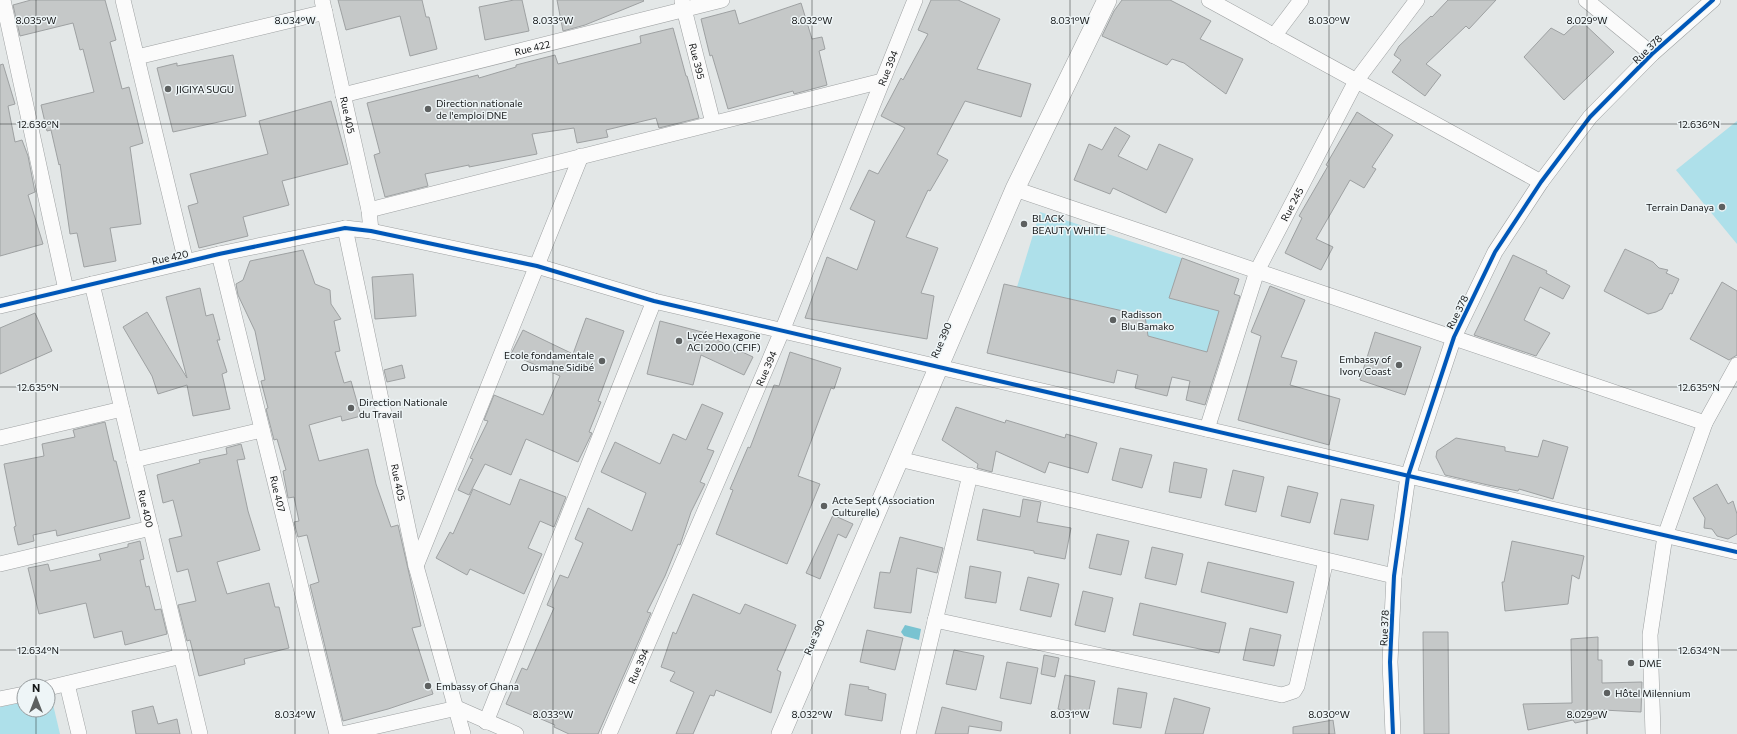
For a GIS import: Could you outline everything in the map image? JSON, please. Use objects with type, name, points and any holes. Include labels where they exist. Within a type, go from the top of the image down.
[{"type":"street","points":[[3,0],[66,290]]},
{"type":"street","points":[[123,0],[186,262]]},
{"type":"street","name":"Rue 422","points":[[343,95],[683,5],[722,0]]},
{"type":"street","name":"Rue 394","points":[[609,734],[782,331],[915,0]]},
{"type":"street","name":"Rue 390","points":[[781,734],[1015,189],[1107,0]]},
{"type":"street","points":[[1209,0],[1541,182]]},
{"type":"street","points":[[1274,36],[1301,0]]},
{"type":"street","name":"Rue 245","points":[[1207,429],[1257,271],[1356,81],[1417,0]]},
{"type":"street","points":[[1586,0],[1652,54]]},
{"type":"street","name":"Rue 378","points":[[1393,734],[1390,662],[1394,576],[1408,476],[1454,338],[1495,252],[1541,182],[1590,117],[1652,54],[1713,0]]},
{"type":"street","name":"Rue 395","points":[[683,5],[713,123]]},
{"type":"street","points":[[137,57],[323,6]]},
{"type":"street","name":"Rue 405","points":[[323,6],[369,210],[371,231]]},
{"type":"street","points":[[369,210],[882,81]]},
{"type":"street","points":[[416,566],[581,156]]},
{"type":"street","points":[[1015,189],[1705,423]]},
{"type":"street","name":"Rue 420","points":[[0,306],[219,254],[345,228],[371,231],[537,266],[654,301],[1737,552]]},
{"type":"street","name":"Rue 405","points":[[345,228],[416,566],[457,708],[463,734]]},
{"type":"street","name":"Rue 407","points":[[219,254],[336,734]]},
{"type":"street","name":"Rue 400","points":[[92,284],[200,734]]},
{"type":"street","points":[[486,722],[654,301]]},
{"type":"street","points":[[1653,734],[1650,635],[1665,536],[1705,423],[1737,365]]},
{"type":"street","points":[[0,438],[122,409]]},
{"type":"street","points":[[134,460],[262,430]]},
{"type":"street","points":[[899,458],[1394,576]]},
{"type":"street","points":[[908,734],[970,475]]},
{"type":"street","points":[[0,564],[151,528]]},
{"type":"street","points":[[935,620],[1282,695],[1294,691],[1297,686],[1326,560]]},
{"type":"street","points":[[56,686],[182,656]]},
{"type":"street","points":[[67,684],[79,734]]},
{"type":"street","points":[[0,700],[16,696]]},
{"type":"street","points":[[342,734],[457,708],[516,734]]},
{"type":"shaded area","name":"Terrain Danaya","points":[[1737,121],[1737,244],[1676,170]]},
{"type":"shaded area","points":[[1040,212],[1182,258],[1169,298],[1219,311],[1207,352],[1148,336],[1145,316],[1017,287]]},
{"type":"shaded area","points":[[905,625],[921,629],[919,640],[904,636],[901,632]]},
{"type":"shaded area","points":[[16,704],[16,718],[56,717],[60,734],[0,734],[0,707]]},
{"type":"building","points":[[31,0],[105,0],[116,40],[110,42],[122,89],[129,87],[143,143],[130,147],[141,224],[110,228],[116,261],[84,267],[77,233],[70,234],[60,164],[59,165],[51,130],[47,131],[41,105],[94,92],[83,49],[80,50],[73,23],[20,36],[13,5]]},
{"type":"building","points":[[338,0],[422,0],[426,17],[429,17],[437,49],[410,56],[400,16],[346,30]]},
{"type":"building","points":[[514,0],[522,0],[529,31],[485,40],[479,7]]},
{"type":"building","points":[[557,0],[644,1],[585,25],[563,31]]},
{"type":"building","points":[[931,0],[958,0],[1000,19],[977,69],[1031,84],[1021,117],[965,101],[937,154],[948,160],[930,191],[928,190],[906,237],[938,248],[921,293],[934,296],[927,339],[805,318],[827,257],[857,270],[875,221],[850,209],[869,170],[878,174],[905,128],[881,116],[901,78],[903,80],[928,34],[918,30]]},
{"type":"building","points":[[1122,0],[1170,0],[1211,21],[1200,39],[1243,59],[1226,94],[1184,63],[1172,59],[1167,65],[1102,36],[1114,11]]},
{"type":"building","points":[[1448,0],[1496,0],[1469,29],[1466,26],[1426,64],[1441,75],[1425,96],[1392,72],[1401,60],[1394,55],[1399,46],[1431,16],[1432,17]]},
{"type":"building","points":[[801,3],[812,39],[822,37],[825,49],[819,51],[827,85],[794,94],[793,91],[728,109],[712,55],[710,56],[701,19],[735,10],[739,24]]},
{"type":"building","points":[[1580,20],[1614,52],[1564,100],[1524,57],[1551,28],[1564,35]]},
{"type":"building","points":[[673,28],[699,118],[659,128],[656,118],[606,130],[608,137],[577,143],[574,128],[532,134],[537,154],[425,174],[428,186],[385,197],[374,155],[380,153],[367,103],[478,75],[479,78],[516,67],[516,65],[555,55],[558,64],[641,43],[640,36]]},
{"type":"building","points":[[233,55],[246,116],[173,132],[157,68],[177,63],[177,66]]},
{"type":"building","points":[[3,64],[15,104],[8,106],[15,142],[22,140],[28,156],[35,192],[28,195],[43,244],[0,256],[0,65]]},
{"type":"building","points":[[331,101],[348,164],[282,181],[289,205],[243,217],[248,236],[199,248],[188,206],[198,203],[190,174],[268,154],[259,121]]},
{"type":"building","points":[[1357,112],[1393,135],[1372,167],[1376,169],[1364,188],[1350,180],[1316,239],[1333,247],[1321,270],[1285,253],[1302,218],[1299,216],[1328,166],[1326,165]]},
{"type":"building","points":[[1115,127],[1130,136],[1118,156],[1147,170],[1159,144],[1193,159],[1166,213],[1113,188],[1110,194],[1074,180],[1089,144],[1102,150]]},
{"type":"building","points":[[1625,249],[1653,262],[1659,268],[1668,270],[1666,273],[1679,279],[1672,294],[1670,293],[1662,309],[1648,314],[1604,291]]},
{"type":"building","points":[[303,250],[315,284],[330,290],[331,304],[341,319],[334,321],[340,351],[335,352],[344,383],[351,381],[361,416],[342,421],[341,416],[309,425],[319,461],[368,449],[376,484],[391,527],[398,525],[421,626],[412,628],[433,694],[388,709],[343,721],[310,585],[319,582],[307,535],[298,537],[294,522],[299,521],[294,497],[288,498],[283,471],[286,470],[277,439],[274,440],[266,409],[268,408],[261,381],[265,380],[255,331],[238,295],[236,284],[243,280],[250,261]]},
{"type":"building","points":[[1513,255],[1547,271],[1546,273],[1570,286],[1563,299],[1540,287],[1524,320],[1550,333],[1536,356],[1474,335]]},
{"type":"building","points":[[1182,258],[1239,279],[1234,294],[1240,296],[1205,405],[1186,400],[1190,381],[1172,377],[1167,396],[1135,388],[1138,375],[1117,370],[1114,383],[987,353],[1004,284],[1145,316],[1148,336],[1207,352],[1219,311],[1169,298]]},
{"type":"building","points":[[413,274],[416,316],[375,319],[372,277]]},
{"type":"building","points":[[1722,282],[1737,291],[1737,355],[1729,360],[1690,339]]},
{"type":"building","points":[[1270,286],[1305,300],[1281,357],[1297,361],[1290,385],[1340,399],[1329,445],[1238,420],[1261,336],[1251,332]]},
{"type":"building","points":[[200,288],[206,316],[213,314],[220,340],[217,340],[227,372],[222,374],[230,409],[193,416],[187,385],[158,394],[152,376],[123,327],[147,312],[187,378],[166,297]]},
{"type":"building","points":[[35,313],[52,351],[0,374],[0,328]]},
{"type":"building","points":[[586,318],[624,331],[598,401],[601,402],[589,432],[592,433],[578,462],[526,439],[511,475],[485,464],[469,495],[458,490],[473,459],[470,458],[488,421],[484,420],[494,395],[543,415],[560,376],[511,354],[523,330],[573,354]]},
{"type":"building","points":[[660,321],[706,333],[706,335],[753,357],[744,375],[701,355],[693,385],[647,374]]},
{"type":"building","points":[[1375,332],[1421,347],[1405,395],[1360,380]]},
{"type":"building","points":[[790,352],[841,368],[834,389],[831,388],[798,476],[820,484],[787,564],[716,534],[733,490],[730,489],[748,447],[750,448],[774,385],[779,386]]},
{"type":"building","points":[[402,365],[405,378],[387,382],[384,370]]},
{"type":"building","points":[[702,404],[723,413],[707,449],[714,451],[700,482],[705,484],[691,512],[680,545],[678,544],[665,576],[647,612],[651,613],[598,734],[569,734],[554,727],[555,725],[506,704],[522,668],[527,670],[554,608],[547,605],[560,575],[568,578],[583,543],[575,539],[588,508],[632,531],[646,493],[601,472],[615,442],[660,464],[673,434],[686,440]]},
{"type":"building","points":[[956,407],[1005,423],[1006,420],[1065,438],[1066,434],[1097,443],[1088,473],[1049,462],[1045,473],[996,451],[992,472],[977,468],[978,464],[942,440]]},
{"type":"building","points":[[105,422],[130,518],[57,536],[56,530],[33,535],[34,541],[18,545],[14,527],[16,526],[4,464],[44,456],[42,444],[75,437],[73,430]]},
{"type":"building","points":[[1456,438],[1505,447],[1505,451],[1538,457],[1543,440],[1568,447],[1553,499],[1519,489],[1518,491],[1445,475],[1436,457],[1437,451]]},
{"type":"building","points":[[241,444],[245,459],[237,460],[248,511],[260,550],[217,562],[227,594],[269,583],[275,607],[279,607],[289,648],[244,659],[245,664],[199,676],[190,640],[187,641],[178,605],[196,601],[188,569],[177,572],[169,539],[182,536],[173,500],[163,503],[157,475],[200,463],[199,460],[227,454],[226,448]]},
{"type":"building","points":[[1120,448],[1152,455],[1142,488],[1112,480]]},
{"type":"building","points":[[1174,462],[1207,469],[1201,498],[1169,492]]},
{"type":"building","points":[[1233,470],[1264,477],[1256,512],[1225,505]]},
{"type":"building","points":[[520,479],[566,497],[554,527],[540,521],[528,548],[542,554],[524,594],[470,569],[467,575],[436,558],[450,532],[453,534],[473,489],[510,505]]},
{"type":"building","points":[[1717,484],[1728,504],[1733,501],[1737,514],[1737,534],[1728,539],[1717,536],[1712,529],[1704,528],[1705,518],[1693,498]]},
{"type":"building","points":[[1288,486],[1318,493],[1310,523],[1281,516]]},
{"type":"building","points":[[1023,499],[1041,502],[1037,522],[1071,528],[1065,559],[1034,553],[1034,551],[977,540],[983,509],[1020,517]]},
{"type":"building","points":[[1341,499],[1374,505],[1368,540],[1334,534]]},
{"type":"building","points":[[833,515],[853,524],[846,538],[838,534],[820,579],[806,573]]},
{"type":"building","points":[[1097,534],[1129,541],[1121,575],[1089,568]]},
{"type":"building","points":[[900,537],[943,548],[937,573],[917,568],[911,613],[874,608],[880,572],[890,573]]},
{"type":"building","points":[[140,541],[144,559],[140,560],[146,587],[149,586],[155,610],[161,609],[167,634],[125,645],[122,631],[94,638],[86,603],[39,614],[28,568],[48,564],[50,571],[101,560],[99,554],[128,547],[128,544]]},
{"type":"building","points":[[1512,541],[1584,556],[1579,579],[1572,575],[1568,604],[1505,611],[1502,582],[1504,582]]},
{"type":"building","points":[[1152,547],[1183,554],[1176,585],[1145,578]]},
{"type":"building","points":[[1208,562],[1294,582],[1287,613],[1201,592]]},
{"type":"building","points":[[970,566],[1001,572],[996,603],[965,598]]},
{"type":"building","points":[[1028,577],[1059,584],[1051,617],[1020,610]]},
{"type":"building","points":[[1083,591],[1113,598],[1105,632],[1075,625]]},
{"type":"building","points":[[693,594],[740,614],[745,604],[796,625],[777,670],[781,672],[771,713],[716,690],[714,696],[710,695],[693,734],[676,734],[694,692],[670,681],[675,672],[661,667],[673,632],[676,634]]},
{"type":"building","points":[[1140,603],[1226,623],[1219,653],[1133,635]]},
{"type":"building","points":[[1250,628],[1281,635],[1274,666],[1243,660]]},
{"type":"building","points":[[867,630],[903,638],[895,670],[860,662]]},
{"type":"building","points":[[1423,632],[1448,632],[1449,734],[1424,734]]},
{"type":"building","name":"Hôtel Milennium","points":[[1598,637],[1598,660],[1602,660],[1602,683],[1642,682],[1641,712],[1603,710],[1603,717],[1575,723],[1573,720],[1528,730],[1523,704],[1572,703],[1571,639]]},
{"type":"building","points":[[954,650],[984,656],[976,690],[946,684]]},
{"type":"building","points":[[1044,655],[1059,658],[1055,677],[1041,674]]},
{"type":"building","points":[[1007,662],[1038,668],[1031,704],[1000,698]]},
{"type":"building","points":[[1065,675],[1095,681],[1088,715],[1058,709]]},
{"type":"building","points":[[850,684],[869,687],[868,689],[886,694],[882,721],[845,715]]},
{"type":"building","points":[[1118,688],[1147,693],[1141,728],[1113,724]]},
{"type":"building","points":[[1174,698],[1210,708],[1203,734],[1165,734]]},
{"type":"building","points":[[153,706],[158,724],[177,719],[180,734],[136,734],[132,711]]},
{"type":"building","points":[[942,707],[1002,722],[1001,731],[969,726],[968,734],[935,734]]},
{"type":"building","points":[[1333,720],[1335,734],[1293,734],[1293,727]]},
{"type":"cycle path","points":[[1393,734],[1390,662],[1394,576],[1408,476],[1454,337],[1495,252],[1541,182],[1590,117],[1652,54],[1713,0]]},
{"type":"cycle path","points":[[0,306],[219,254],[345,228],[371,231],[537,266],[654,301],[1737,552]]},
{"type":"place","name":"JIGIYA SUGU","points":[[168,89]]},
{"type":"place","name":"Direction nationale de l'emploi DNE","points":[[428,109]]},
{"type":"place","name":"Terrain Danaya","points":[[1722,207]]},
{"type":"place","name":"BLACK BEAUTY WHITE","points":[[1024,224]]},
{"type":"place","name":"Radisson Blu Bamako","points":[[1113,320]]},
{"type":"place","name":"Lycée Hexagone ACI 2000 (CFIF)","points":[[679,341]]},
{"type":"place","name":"Ecole fondamentale Ousmane Sidibé","points":[[602,361]]},
{"type":"place","name":"Embassy of Ivory Coast","points":[[1399,365]]},
{"type":"place","name":"Direction Nationale du Travail","points":[[351,408]]},
{"type":"place","name":"Acte Sept (Association Culturelle)","points":[[824,506]]},
{"type":"place","name":"DME","points":[[1631,663]]},
{"type":"place","name":"Embassy of Ghana","points":[[428,686]]},
{"type":"place","name":"Hôtel Milennium","points":[[1607,693]]}]
